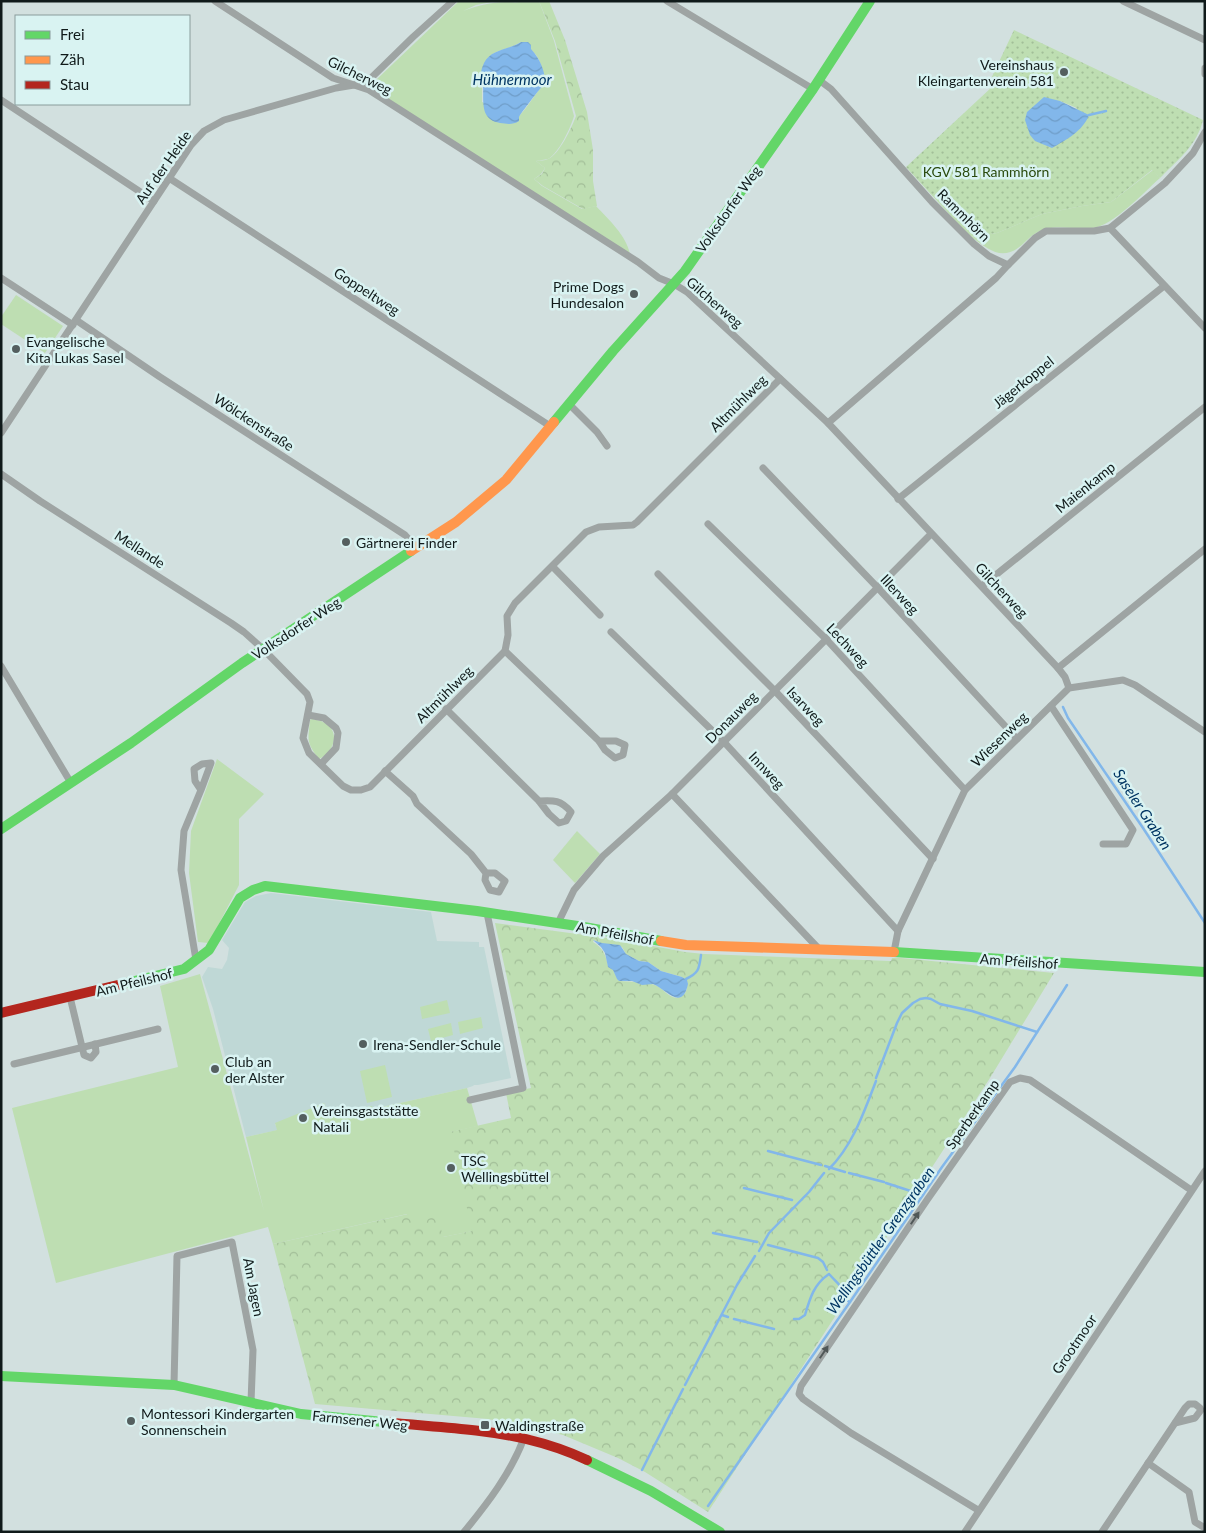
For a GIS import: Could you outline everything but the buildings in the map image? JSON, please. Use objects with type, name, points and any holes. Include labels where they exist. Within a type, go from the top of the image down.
[{"type":"street","name":"Gilcherweg","points":[[215,1],[333,78],[369,90],[638,262],[659,278],[688,292],[828,423],[1058,668],[1065,677],[1069,688]]},
{"type":"street","name":"Auf der Heide","points":[[1,433],[191,144],[204,131],[224,120],[336,88],[368,81],[412,37],[453,1]]},
{"type":"street","name":"Rammhörn","points":[[667,1],[816,84],[831,89],[974,244],[989,256],[1008,265]]},
{"type":"street","name":"Volksdorfer Weg","points":[[1,829],[131,743],[263,649],[456,522],[506,480],[624,337],[674,284],[751,178],[870,1]]},
{"type":"street","points":[[1123,1],[1205,40]]},
{"type":"street","points":[[1205,68],[1205,74]]},
{"type":"street","points":[[1,100],[154,201]]},
{"type":"street","points":[[828,423],[996,278],[1035,238],[1046,231],[1094,231],[1110,228],[1165,183],[1193,153],[1205,132]]},
{"type":"street","name":"Goppeltweg","points":[[169,178],[550,426]]},
{"type":"street","points":[[1110,228],[1204,326]]},
{"type":"street","name":"Wölckenstraße","points":[[1,278],[160,377],[405,535],[416,548]]},
{"type":"street","name":"Jägerkoppel","points":[[898,499],[1164,286]]},
{"type":"street","name":"Altmühlweg","points":[[263,649],[307,694],[310,702],[303,738],[309,753],[343,786],[351,790],[361,790],[370,787],[505,651],[508,635],[507,616],[515,604],[586,532],[599,527],[633,525],[637,522],[780,379]]},
{"type":"street","points":[[569,404],[607,446]]},
{"type":"street","name":"Maienkamp","points":[[982,586],[1205,407]]},
{"type":"street","name":"Illerweg","points":[[763,468],[878,588],[1018,739]]},
{"type":"street","name":"Mellande","points":[[1,474],[231,623],[263,649]]},
{"type":"street","name":"Lechweg","points":[[708,524],[826,640],[966,790]]},
{"type":"street","name":"Donauweg","points":[[558,923],[574,890],[603,856],[672,794],[931,534]]},
{"type":"street","points":[[1058,668],[1205,549]]},
{"type":"street","points":[[553,567],[600,616]]},
{"type":"street","name":"Isarweg","points":[[658,574],[775,691],[933,858]]},
{"type":"street","name":"Innweg","points":[[611,632],[724,742],[898,931]]},
{"type":"street","points":[[505,651],[599,741]]},
{"type":"street","points":[[2,669],[71,783]]},
{"type":"street","points":[[1069,688],[1123,680],[1135,685],[1205,732]]},
{"type":"street","name":"Wiesenweg","points":[[894,952],[898,931],[966,790],[1069,688]]},
{"type":"street","points":[[1052,706],[1134,830],[1126,844],[1103,844]]},
{"type":"street","points":[[446,709],[540,801]]},
{"type":"street","points":[[308,715],[324,718],[336,728],[338,733],[336,748],[321,764]]},
{"type":"street","points":[[385,771],[413,796],[417,804],[471,854],[486,873]]},
{"type":"street","points":[[196,960],[182,870],[184,831],[201,790]]},
{"type":"street","points":[[672,794],[819,949]]},
{"type":"street","name":"Am Pfeilshof","points":[[1,1013],[184,969],[209,950],[240,898],[253,890],[265,886],[487,913],[686,945],[894,952],[1205,972]]},
{"type":"street","points":[[470,1100],[523,1088],[487,913]]},
{"type":"street","points":[[70,997],[84,1055],[91,1058],[96,1052],[95,1044]]},
{"type":"street","points":[[14,1064],[158,1029]]},
{"type":"street","name":"Sperberkamp","points":[[978,1510],[851,1433],[803,1399],[800,1394],[801,1386],[927,1200],[1010,1082],[1020,1078],[1030,1080],[1192,1190]]},
{"type":"street","name":"Grootmoor","points":[[965,1532],[1205,1171]]},
{"type":"street","name":"Am Jagen","points":[[174,1385],[177,1256],[232,1242],[253,1350],[251,1402]]},
{"type":"street","name":"Farmsener Weg","points":[[1,1376],[174,1385],[198,1389],[288,1412],[484,1432],[524,1438],[607,1468],[658,1494],[720,1532]]},
{"type":"street","points":[[1102,1532],[1175,1423]]},
{"type":"street","points":[[464,1532],[485,1507],[516,1458],[524,1438]]},
{"type":"street","points":[[1148,1463],[1189,1492],[1195,1522],[1205,1528]]},
{"type":"shaded area","name":"Irena-Sendler-Schule","points":[[271,893],[431,912],[437,941],[479,942],[479,947],[484,947],[511,1078],[373,1109],[329,1114],[324,1103],[275,1124],[278,1130],[246,1137],[213,1009],[202,977],[208,967],[222,969],[227,960],[229,948],[222,940],[245,902],[256,896]]},
{"type":"green space","points":[[459,1],[497,1],[476,5],[463,11],[497,2],[519,3],[511,1],[539,1],[554,41],[574,116],[560,146],[552,156],[548,159],[536,161],[545,168],[534,179],[542,186],[582,209],[596,206],[621,234],[630,254],[376,91],[375,81]],"holes":[[[521,42],[539,59],[545,83],[519,116],[482,102],[482,80],[484,66],[492,55]]]},
{"type":"green space","points":[[539,1],[549,1],[565,40],[587,112],[593,150],[593,181],[597,206],[583,209],[534,179],[542,174],[545,168],[536,161],[547,160],[561,147],[576,116],[555,41]]},
{"type":"green space","name":"KGV 581 Rammhörn","points":[[1014,30],[1203,120],[1192,145],[1160,178],[1152,170],[1111,202],[1042,214],[997,233],[970,237],[906,167],[993,86],[989,83]],"holes":[[[1060,101],[1077,108],[1035,141]]]},
{"type":"green space","points":[[1153,170],[1160,178],[1119,215],[1101,226],[1093,228],[1058,227],[1043,230],[1034,234],[1016,249],[1003,253],[991,250],[971,237],[997,233],[1042,214],[1111,202]]},
{"type":"green space","points":[[16,295],[63,326],[45,353],[1,324],[1,317]]},
{"type":"green space","points":[[310,720],[322,721],[329,726],[334,735],[334,741],[329,751],[319,759],[309,741]]},
{"type":"green space","points":[[217,759],[264,794],[239,819],[239,885],[209,943],[198,942],[189,873],[191,831]]},
{"type":"green space","points":[[577,831],[600,854],[575,883],[553,860]]},
{"type":"green space","points":[[495,923],[615,939],[704,954],[891,961],[892,958],[901,958],[1054,973],[990,1078],[708,1512],[645,1472],[618,1458],[563,1435],[488,1419],[315,1404],[273,1244],[408,1214],[412,1223],[438,1216],[443,1237],[472,1231],[450,1132],[511,1118],[506,1093],[531,1088]],"holes":[[[594,940],[599,943],[622,947],[626,954],[639,961],[648,962],[661,971],[682,977],[687,980],[686,992],[675,998],[651,984],[619,981],[613,970],[608,966],[604,952],[593,942]]]},
{"type":"green space","points":[[200,974],[264,1211],[246,1137],[277,1130],[275,1123],[324,1103],[329,1114],[372,1106],[373,1109],[467,1088],[478,1126],[451,1132],[473,1231],[443,1237],[411,1223],[407,1214],[273,1244],[268,1227],[56,1283],[12,1108],[178,1067],[160,986]]},
{"type":"green space","points":[[447,1000],[450,1013],[422,1019],[420,1007]]},
{"type":"green space","points":[[481,1017],[483,1028],[460,1034],[458,1022]]},
{"type":"green space","points":[[451,1023],[453,1035],[431,1041],[428,1029]]},
{"type":"green space","points":[[385,1065],[392,1097],[367,1103],[360,1071]]},
{"type":"water","name":"Hühnermoor","points":[[521,42],[528,42],[531,45],[531,49],[541,65],[545,83],[520,115],[519,121],[510,124],[493,121],[486,114],[484,108],[482,67],[491,55]]},
{"type":"water","points":[[1044,97],[1060,101],[1089,115],[1083,126],[1052,148],[1035,141],[1030,135],[1025,120],[1027,112]]},
{"type":"water","points":[[593,940],[620,945],[626,954],[639,961],[648,962],[661,971],[687,980],[688,984],[682,997],[673,996],[653,984],[642,985],[632,981],[619,981],[613,970],[608,967],[605,953]]},
{"type":"waterway","points":[[1089,115],[1106,111]]},
{"type":"waterway","name":"Saseler Graben","points":[[1063,707],[1068,718],[1205,923]]},
{"type":"waterway","points":[[686,979],[694,975],[698,970],[701,955]]},
{"type":"waterway","name":"Wellingsbüttler Grenzgraben","points":[[708,1506],[942,1167],[1015,1067],[1067,985]]},
{"type":"waterway","points":[[876,1078],[902,1013],[920,999],[931,999],[940,1004],[972,1011],[1037,1032]]},
{"type":"waterway","points":[[829,1169],[851,1139],[876,1081]]},
{"type":"waterway","points":[[768,1151],[821,1165]]},
{"type":"waterway","points":[[825,1166],[845,1172]]},
{"type":"waterway","points":[[759,1251],[769,1233],[809,1192],[824,1173]]},
{"type":"waterway","points":[[849,1173],[884,1182]]},
{"type":"waterway","points":[[886,1183],[923,1195]]},
{"type":"waterway","points":[[744,1188],[792,1200]]},
{"type":"waterway","points":[[713,1233],[757,1242]]},
{"type":"waterway","points":[[768,1245],[818,1258],[823,1262],[827,1270]]},
{"type":"waterway","points":[[685,1385],[737,1285],[755,1256]]},
{"type":"waterway","points":[[794,1319],[799,1319],[805,1315],[816,1287],[829,1274]]},
{"type":"waterway","points":[[830,1275],[843,1290],[846,1300],[850,1302]]},
{"type":"waterway","points":[[722,1315],[728,1317]]},
{"type":"waterway","points":[[734,1319],[774,1329]]},
{"type":"waterway","points":[[642,1470],[683,1389]]},
{"type":"traffic: fast","points":[[554,422],[613,351],[685,271],[813,89],[870,1]]},
{"type":"traffic: fast","points":[[1,829],[131,743],[242,663],[411,551]]},
{"type":"traffic: fast","points":[[122,984],[184,969],[209,950],[240,898],[253,890],[265,886],[477,911],[661,941]]},
{"type":"traffic: fast","points":[[894,952],[1205,972]]},
{"type":"traffic: fast","points":[[1,1376],[174,1385],[301,1414],[384,1422]]},
{"type":"traffic: fast","points":[[587,1460],[651,1491],[720,1532]]},
{"type":"traffic: slow","points":[[411,551],[456,522],[506,480],[554,422]]},
{"type":"traffic: slow","points":[[661,941],[686,945],[894,952]]},
{"type":"traffic: jam","points":[[1,1013],[122,984]]},
{"type":"traffic: jam","points":[[384,1422],[509,1435],[550,1445],[587,1460]]},
{"type":"place","name":"Vereinshaus Kleingartenverein 581","points":[[1064,72]]},
{"type":"place","name":"Prime Dogs Hundesalon","points":[[634,294]]},
{"type":"place","name":"Evangelische Kita Lukas Sasel","points":[[16,349]]},
{"type":"place","name":"Gärtnerei Finder","points":[[346,542]]},
{"type":"place","name":"Irena-Sendler-Schule","points":[[363,1044]]},
{"type":"place","name":"Club an der Alster","points":[[215,1069]]},
{"type":"place","name":"Vereinsgaststätte Natali","points":[[303,1118]]},
{"type":"place","name":"TSC Wellingsbüttel","points":[[451,1168]]},
{"type":"place","name":"Montessori Kindergarten Sonnenschein","points":[[131,1421]]},
{"type":"place","name":"Waldingstraße","points":[[485,1425]]}]
